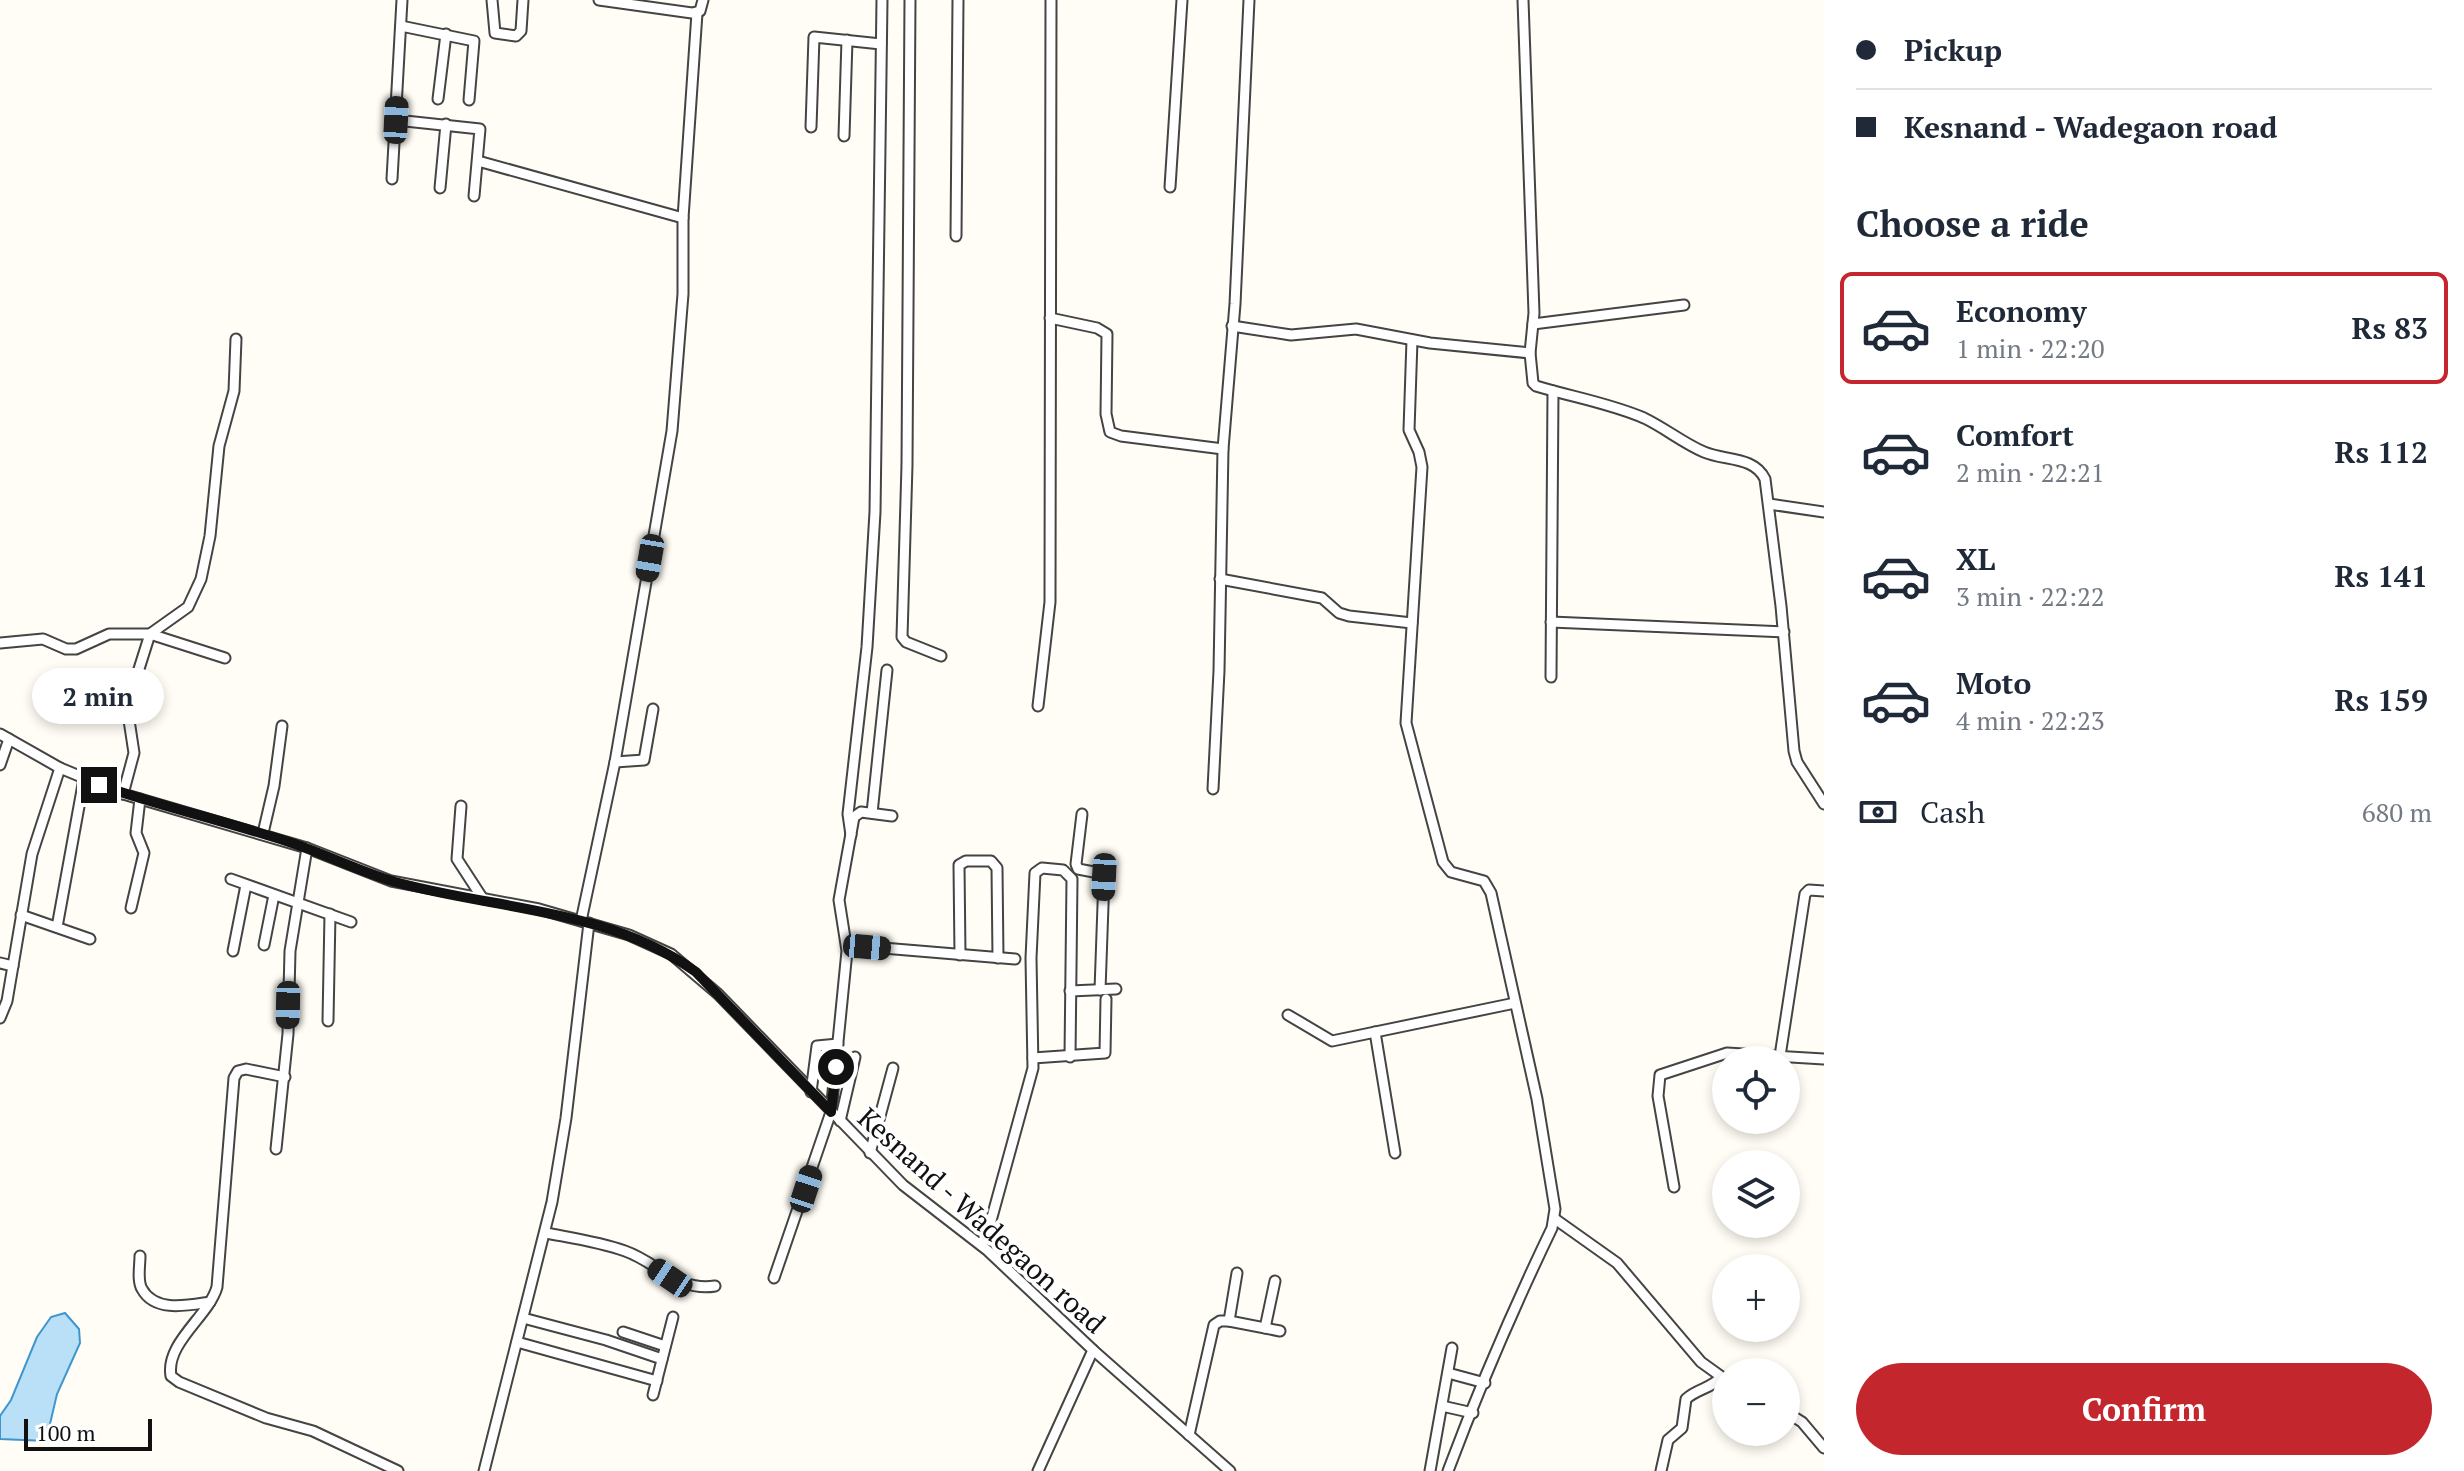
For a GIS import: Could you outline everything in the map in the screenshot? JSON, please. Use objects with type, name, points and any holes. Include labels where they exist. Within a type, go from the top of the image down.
[{"type":"street","points":[[392,179],[402,0]]},
{"type":"street","points":[[492,0],[495,33],[516,36],[521,31],[523,0]]},
{"type":"street","points":[[599,0],[697,13]]},
{"type":"street","points":[[484,1471],[546,1233],[566,1118],[585,922],[672,431],[683,294],[683,218],[697,13],[703,0]]},
{"type":"street","points":[[851,835],[848,814],[867,647],[875,497],[882,0]]},
{"type":"street","points":[[910,0],[907,450],[902,637],[906,642],[941,656]]},
{"type":"street","points":[[956,236],[958,0]]},
{"type":"street","points":[[1038,706],[1050,602],[1051,0]]},
{"type":"street","points":[[1170,187],[1182,0]]},
{"type":"street","points":[[1213,789],[1223,449],[1249,0]]},
{"type":"street","points":[[1523,0],[1533,383],[1636,415],[1702,451],[1757,467],[1765,479],[1769,504],[1794,751],[1797,762],[1824,804]]},
{"type":"street","points":[[401,26],[475,43],[469,100]]},
{"type":"street","points":[[438,99],[446,34]]},
{"type":"street","points":[[811,127],[813,38],[881,44]]},
{"type":"street","points":[[844,136],[847,40]]},
{"type":"street","points":[[396,120],[480,129],[474,196]]},
{"type":"street","points":[[440,188],[446,124]]},
{"type":"street","points":[[478,161],[683,218]]},
{"type":"street","points":[[1533,324],[1684,305]]},
{"type":"street","points":[[1050,318],[1097,328],[1107,334],[1106,414],[1110,432],[1223,449]]},
{"type":"street","points":[[1232,326],[1291,335],[1356,329],[1412,340],[1530,353]]},
{"type":"street","points":[[123,794],[134,753],[127,707],[150,634],[188,607],[201,579],[209,543],[219,446],[236,381],[236,339]]},
{"type":"street","points":[[1412,340],[1409,430],[1422,467],[1407,733],[1443,862],[1451,872],[1484,881],[1491,893],[1537,1099],[1555,1219],[1502,1332],[1485,1383],[1448,1471]]},
{"type":"street","points":[[1551,677],[1553,391]]},
{"type":"street","points":[[1769,504],[1824,512]]},
{"type":"street","points":[[1220,579],[1322,598],[1344,615],[1412,623]]},
{"type":"street","points":[[1551,622],[1784,632]]},
{"type":"street","points":[[0,643],[43,639],[66,649],[76,649],[109,634],[150,634],[225,658]]},
{"type":"street","points":[[872,813],[887,670]]},
{"type":"street","points":[[615,762],[644,760],[653,709]]},
{"type":"street","points":[[263,833],[274,786],[282,726]]},
{"type":"street","points":[[0,765],[4,736]]},
{"type":"street","name":"Kesnand - Wadegaon road","points":[[4,736],[60,768],[123,794],[263,833],[391,881],[585,922],[652,944],[696,972],[903,1185],[981,1245],[1093,1350],[1230,1471]]},
{"type":"street","points":[[0,1018],[5,987],[13,966],[35,843],[60,768]]},
{"type":"street","points":[[57,927],[84,779]]},
{"type":"street","points":[[131,908],[144,853],[136,833],[140,799]]},
{"type":"street","points":[[461,806],[457,859],[483,899]]},
{"type":"street","points":[[774,1278],[831,1112],[847,945],[839,900],[856,814],[892,816]]},
{"type":"street","points":[[1070,1057],[1074,870],[1082,814]]},
{"type":"street","points":[[276,1149],[285,1077],[290,951],[307,848]]},
{"type":"street","points":[[960,955],[959,865],[961,862],[991,861],[997,868],[998,958]]},
{"type":"street","points":[[981,1245],[989,1228],[1028,1088],[1033,1058],[1031,958],[1035,873],[1042,868],[1074,870],[1104,877],[1100,990]]},
{"type":"street","points":[[231,879],[351,922]]},
{"type":"street","points":[[233,951],[246,885]]},
{"type":"street","points":[[1782,1046],[1805,894],[1809,890],[1824,891]]},
{"type":"street","points":[[264,945],[274,895]]},
{"type":"street","points":[[328,1021],[330,914]]},
{"type":"street","points":[[21,915],[90,939]]},
{"type":"street","points":[[847,945],[1015,959]]},
{"type":"street","points":[[0,963],[13,966]]},
{"type":"street","points":[[1070,991],[1116,989]]},
{"type":"street","points":[[1033,1058],[1105,1053],[1106,999]]},
{"type":"street","points":[[1288,1015],[1332,1041],[1515,1003]]},
{"type":"street","points":[[1375,1032],[1395,1153]]},
{"type":"street","points":[[811,1092],[817,1046],[838,1044]]},
{"type":"street","points":[[840,1121],[855,1057]]},
{"type":"street","points":[[1800,1057],[1824,1059]]},
{"type":"street","points":[[1674,1187],[1658,1096],[1660,1075],[1712,1058]]},
{"type":"street","points":[[870,1153],[893,1068]]},
{"type":"street","points":[[285,1077],[246,1069],[238,1071],[234,1078],[218,1277],[210,1302],[170,1367],[174,1379],[266,1418],[313,1431],[398,1471]]},
{"type":"street","points":[[1555,1219],[1617,1263],[1701,1362],[1712,1370]]},
{"type":"street","points":[[546,1233],[626,1251],[680,1282],[700,1287],[715,1286]]},
{"type":"street","points":[[140,1256],[140,1284],[151,1298],[170,1306],[210,1302]]},
{"type":"street","points":[[1229,1321],[1237,1273]]},
{"type":"street","points":[[1265,1328],[1275,1281]]},
{"type":"street","points":[[653,1395],[673,1317]]},
{"type":"street","points":[[523,1318],[662,1359]]},
{"type":"street","points":[[1189,1435],[1214,1325],[1229,1321],[1280,1331]]},
{"type":"street","points":[[623,1332],[665,1346]]},
{"type":"street","points":[[517,1342],[657,1381]]},
{"type":"street","points":[[1430,1471],[1452,1348]]},
{"type":"street","points":[[1038,1471],[1093,1350]]},
{"type":"street","points":[[1448,1373],[1485,1383]]},
{"type":"street","points":[[1661,1471],[1668,1440],[1682,1428],[1686,1399],[1699,1389],[1712,1387]]},
{"type":"street","points":[[1442,1406],[1473,1413]]},
{"type":"street","points":[[1800,1421],[1824,1448]]},
{"type":"water","points":[[65,1313],[79,1329],[80,1343],[57,1394],[46,1441],[0,1439],[0,1416],[11,1400],[37,1337],[51,1317]]},
{"type":"route","points":[[99,785],[263,833],[391,881],[539,909],[629,935],[671,954],[696,972],[831,1112],[836,1067]]}]
